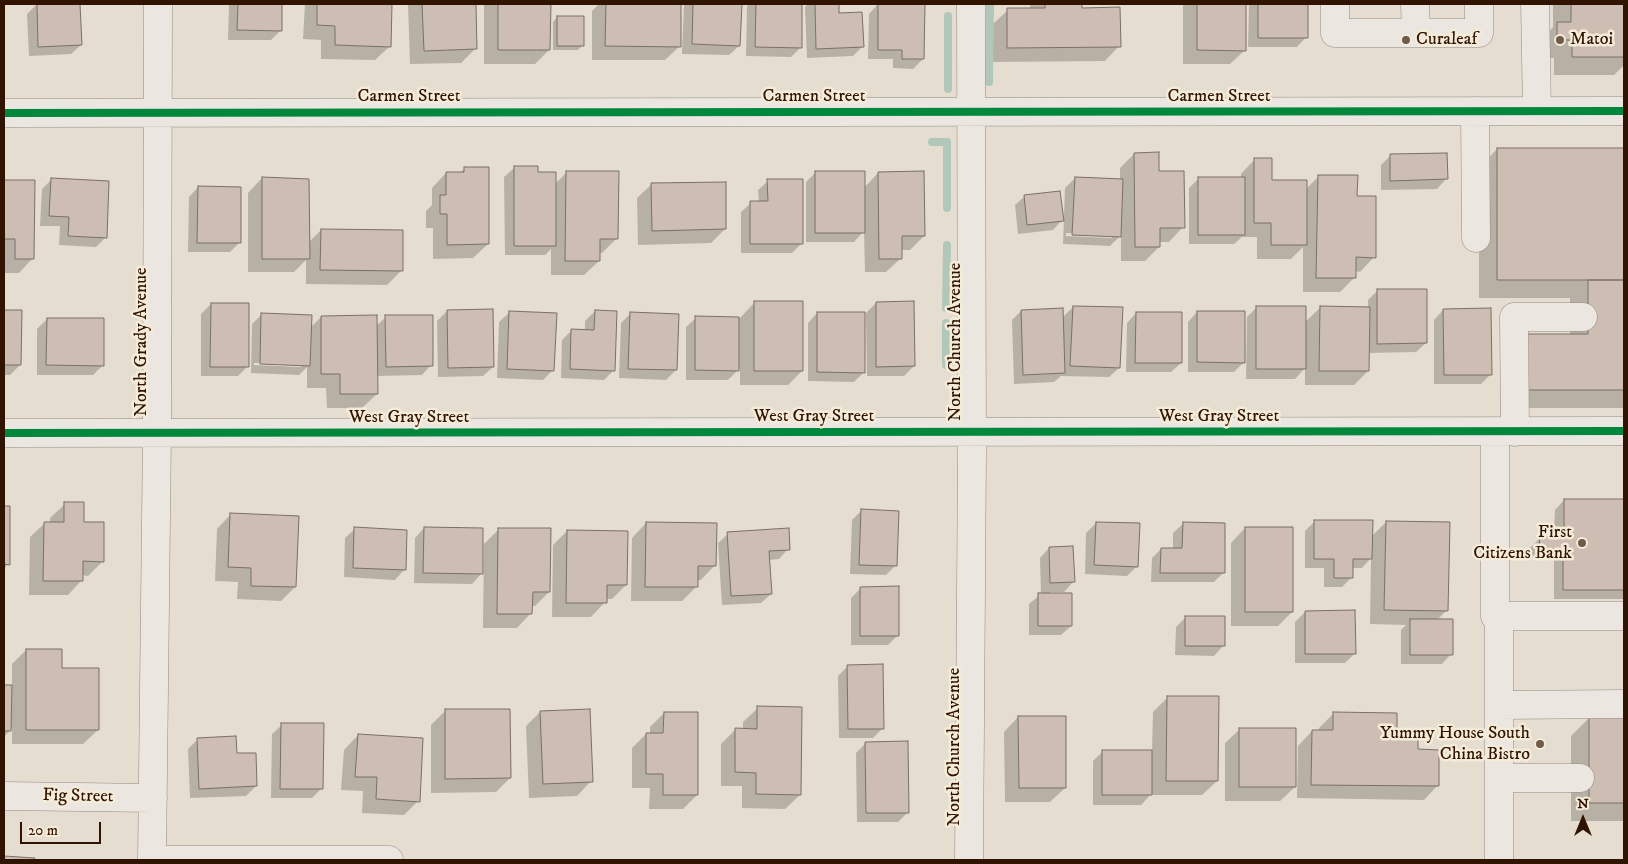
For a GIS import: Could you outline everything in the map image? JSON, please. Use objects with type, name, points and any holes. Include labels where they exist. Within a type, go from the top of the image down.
[{"type":"street","name":"North Grady Avenue","points":[[152,860],[157,434],[158,4]]},
{"type":"street","name":"North Church Avenue","points":[[969,860],[972,432],[971,4]]},
{"type":"street","points":[[1335,4],[1335,33],[1479,33],[1479,4]]},
{"type":"street","points":[[1416,4],[1416,33]]},
{"type":"street","points":[[1535,4],[1537,111]]},
{"type":"street","points":[[1475,111],[1476,238]]},
{"type":"street","name":"Carmen Street","points":[[4,113],[1624,111]]},
{"type":"street","points":[[1583,317],[1514,317],[1505,432],[1495,616],[1624,616]]},
{"type":"street","name":"West Gray Street","points":[[4,433],[1624,431]]},
{"type":"street","points":[[1499,616],[1499,860]]},
{"type":"street","points":[[1499,704],[1624,704]]},
{"type":"street","points":[[1499,778],[1580,778]]},
{"type":"street","name":"Fig Street","points":[[4,796],[153,798]]},
{"type":"street","points":[[152,860],[389,860]]},
{"type":"building","points":[[37,4],[80,4],[82,45],[38,47]]},
{"type":"building","points":[[238,4],[282,4],[282,31],[237,30]]},
{"type":"building","points":[[317,4],[392,4],[391,47],[335,45],[335,26],[317,25]]},
{"type":"building","points":[[422,4],[476,4],[477,49],[424,51]]},
{"type":"building","points":[[498,4],[551,4],[550,50],[498,50]]},
{"type":"building","points":[[606,4],[681,4],[681,47],[605,46]]},
{"type":"building","points":[[693,4],[742,4],[740,46],[692,44]]},
{"type":"building","points":[[756,4],[802,4],[802,48],[755,47]]},
{"type":"building","points":[[815,4],[839,4],[839,13],[862,12],[864,47],[816,49]]},
{"type":"building","points":[[878,4],[925,4],[924,59],[902,59],[902,50],[878,50]]},
{"type":"building","points":[[1045,4],[1082,4],[1082,8],[1120,7],[1121,47],[1007,48],[1007,8],[1045,8]]},
{"type":"building","points":[[1197,4],[1246,4],[1246,51],[1197,50]]},
{"type":"building","points":[[1258,4],[1308,4],[1308,38],[1258,38]]},
{"type":"building","points":[[1571,4],[1624,4],[1624,57],[1572,57],[1572,40],[1557,40],[1557,22],[1571,22]]},
{"type":"building","points":[[557,16],[584,16],[584,46],[557,46]]},
{"type":"building","points":[[1497,148],[1624,148],[1624,280],[1497,280]]},
{"type":"building","points":[[1159,152],[1159,171],[1184,171],[1185,228],[1160,228],[1160,247],[1135,247],[1134,153]]},
{"type":"building","points":[[1447,153],[1448,179],[1390,181],[1390,154]]},
{"type":"building","points":[[1254,158],[1272,158],[1272,180],[1307,180],[1307,245],[1271,245],[1271,223],[1254,223]]},
{"type":"building","points":[[514,166],[538,166],[538,172],[556,172],[556,246],[514,246]]},
{"type":"building","points":[[464,167],[489,167],[489,244],[447,245],[447,214],[440,214],[440,195],[446,195],[446,172],[464,172]]},
{"type":"building","points":[[566,171],[619,171],[618,239],[600,239],[600,261],[565,261]]},
{"type":"building","points":[[815,171],[865,171],[865,233],[815,233]]},
{"type":"building","points":[[924,171],[925,236],[902,236],[902,259],[879,259],[878,172]]},
{"type":"building","points":[[1318,175],[1358,175],[1357,196],[1376,196],[1376,258],[1356,257],[1356,278],[1316,278]]},
{"type":"building","points":[[262,177],[309,179],[310,259],[262,259]]},
{"type":"building","points":[[1075,177],[1123,179],[1121,237],[1072,235]]},
{"type":"building","points":[[1198,177],[1245,177],[1245,235],[1198,235]]},
{"type":"building","points":[[51,178],[109,181],[107,238],[68,236],[69,217],[49,216]]},
{"type":"building","points":[[767,179],[803,179],[803,244],[750,244],[750,201],[768,201]]},
{"type":"building","points":[[4,180],[35,180],[34,259],[15,259],[15,239],[4,239]]},
{"type":"building","points":[[726,182],[726,229],[652,231],[651,183]]},
{"type":"building","points":[[198,186],[241,187],[241,243],[197,243]]},
{"type":"building","points":[[1060,191],[1064,221],[1027,225],[1024,195]]},
{"type":"building","points":[[321,229],[403,230],[403,271],[320,270]]},
{"type":"building","points":[[1588,280],[1624,280],[1624,390],[1524,390],[1523,334],[1588,334]]},
{"type":"building","points":[[1377,289],[1427,289],[1427,343],[1377,344]]},
{"type":"building","points":[[754,301],[803,301],[803,371],[754,371]]},
{"type":"building","points":[[914,301],[915,366],[876,367],[876,302]]},
{"type":"building","points":[[211,303],[249,303],[249,367],[210,367]]},
{"type":"building","points":[[1073,306],[1123,307],[1120,368],[1070,366]]},
{"type":"building","points":[[1256,306],[1306,306],[1306,369],[1256,369]]},
{"type":"building","points":[[1320,306],[1370,307],[1369,371],[1319,371]]},
{"type":"building","points":[[1063,308],[1065,373],[1023,375],[1021,310]]},
{"type":"building","points":[[1491,308],[1492,375],[1444,375],[1443,309]]},
{"type":"building","points":[[493,309],[494,367],[448,368],[447,310]]},
{"type":"building","points":[[4,310],[22,310],[21,365],[4,365]]},
{"type":"building","points":[[595,310],[617,311],[615,371],[570,369],[571,329],[594,330]]},
{"type":"building","points":[[509,311],[557,313],[554,371],[507,369]]},
{"type":"building","points":[[1197,311],[1245,311],[1245,363],[1197,362]]},
{"type":"building","points":[[630,312],[679,314],[677,370],[628,369]]},
{"type":"building","points":[[817,312],[865,312],[865,373],[817,372]]},
{"type":"building","points":[[1136,312],[1182,312],[1182,363],[1135,363]]},
{"type":"building","points":[[261,313],[312,315],[310,366],[260,364]]},
{"type":"building","points":[[377,315],[378,394],[340,394],[340,374],[321,374],[321,316]]},
{"type":"building","points":[[385,315],[433,315],[433,366],[386,367]]},
{"type":"building","points":[[695,316],[739,317],[739,371],[695,370]]},
{"type":"building","points":[[47,318],[104,318],[104,366],[46,365]]},
{"type":"building","name":"First Citizens Bank","points":[[1564,499],[1624,499],[1624,590],[1563,590],[1563,549],[1539,548],[1540,537],[1554,537],[1554,530],[1564,530]]},
{"type":"building","points":[[64,502],[84,502],[84,522],[104,522],[104,562],[83,561],[83,581],[43,581],[44,522],[64,522]]},
{"type":"building","points":[[4,506],[10,506],[10,565],[4,564]]},
{"type":"building","points":[[861,509],[899,511],[897,566],[859,565]]},
{"type":"building","points":[[230,513],[299,516],[296,587],[251,586],[251,568],[228,567]]},
{"type":"building","points":[[1314,520],[1373,520],[1372,559],[1353,559],[1353,578],[1334,578],[1334,559],[1314,559]]},
{"type":"building","points":[[1386,521],[1450,522],[1448,611],[1384,610]]},
{"type":"building","points":[[646,522],[717,523],[716,566],[698,566],[698,587],[645,587]]},
{"type":"building","points":[[1096,522],[1140,523],[1138,567],[1094,565]]},
{"type":"building","points":[[1183,522],[1225,523],[1225,573],[1160,573],[1161,548],[1182,548]]},
{"type":"building","points":[[354,527],[407,530],[406,570],[353,568]]},
{"type":"building","points":[[424,527],[483,528],[483,574],[423,573]]},
{"type":"building","points":[[1245,527],[1293,527],[1293,612],[1245,612]]},
{"type":"building","points":[[498,528],[551,528],[550,592],[533,592],[532,614],[497,614]]},
{"type":"building","points":[[789,528],[790,550],[769,551],[772,594],[731,596],[727,532]]},
{"type":"building","points":[[567,530],[628,531],[627,585],[607,585],[607,603],[566,603]]},
{"type":"building","points":[[1073,546],[1075,582],[1050,583],[1049,547]]},
{"type":"building","points":[[899,586],[899,636],[860,636],[860,587]]},
{"type":"building","points":[[1038,593],[1072,593],[1072,626],[1038,626]]},
{"type":"building","points":[[1355,610],[1356,654],[1305,654],[1305,611]]},
{"type":"building","points":[[1185,616],[1225,616],[1225,646],[1185,646]]},
{"type":"building","points":[[1410,619],[1453,619],[1453,655],[1410,655]]},
{"type":"building","points":[[26,649],[62,649],[62,668],[99,668],[99,730],[26,730]]},
{"type":"building","points":[[883,664],[884,729],[848,729],[847,665]]},
{"type":"building","points":[[4,685],[12,685],[11,731],[4,731]]},
{"type":"building","points":[[1167,696],[1219,696],[1218,781],[1166,781]]},
{"type":"building","points":[[757,706],[802,707],[801,795],[756,794],[756,773],[735,772],[735,728],[757,729]]},
{"type":"building","points":[[445,709],[510,709],[511,778],[445,779]]},
{"type":"building","points":[[590,709],[593,782],[543,784],[540,711]]},
{"type":"building","points":[[664,712],[698,712],[698,795],[663,795],[663,774],[646,774],[646,733],[663,733]]},
{"type":"building","points":[[1333,712],[1397,713],[1397,731],[1418,731],[1418,749],[1439,750],[1439,786],[1311,785],[1312,730],[1333,730]]},
{"type":"building","points":[[1018,716],[1066,716],[1066,788],[1019,788]]},
{"type":"building","points":[[1589,716],[1624,716],[1624,803],[1589,803]]},
{"type":"building","points":[[281,723],[324,723],[323,789],[280,789]]},
{"type":"building","points":[[1239,728],[1296,728],[1296,787],[1239,787]]},
{"type":"building","points":[[358,734],[423,738],[420,802],[376,799],[377,777],[355,777]]},
{"type":"building","points":[[236,736],[237,753],[256,753],[257,786],[199,789],[197,738]]},
{"type":"building","points":[[908,741],[909,813],[866,813],[865,742]]},
{"type":"building","points":[[1102,750],[1152,750],[1152,795],[1102,795]]},
{"type":"building","points":[[4,856],[35,858],[34,860],[4,860]]},
{"type":"waterway","points":[[989,82],[990,4]]},
{"type":"waterway","points":[[948,16],[948,89]]},
{"type":"waterway","points":[[932,142],[947,142],[947,208]]},
{"type":"waterway","points":[[946,308],[947,245]]},
{"type":"waterway","points":[[946,323],[946,365]]},
{"type":"cycle path","points":[[4,113],[1624,111]]},
{"type":"cycle path","points":[[4,433],[1624,431]]},
{"type":"place","name":"Curaleaf","points":[[1406,40]]},
{"type":"place","name":"Matoi","points":[[1560,40]]},
{"type":"place","name":"First Citizens Bank","points":[[1582,543]]},
{"type":"place","name":"Yummy House South China Bistro","points":[[1540,744]]}]
